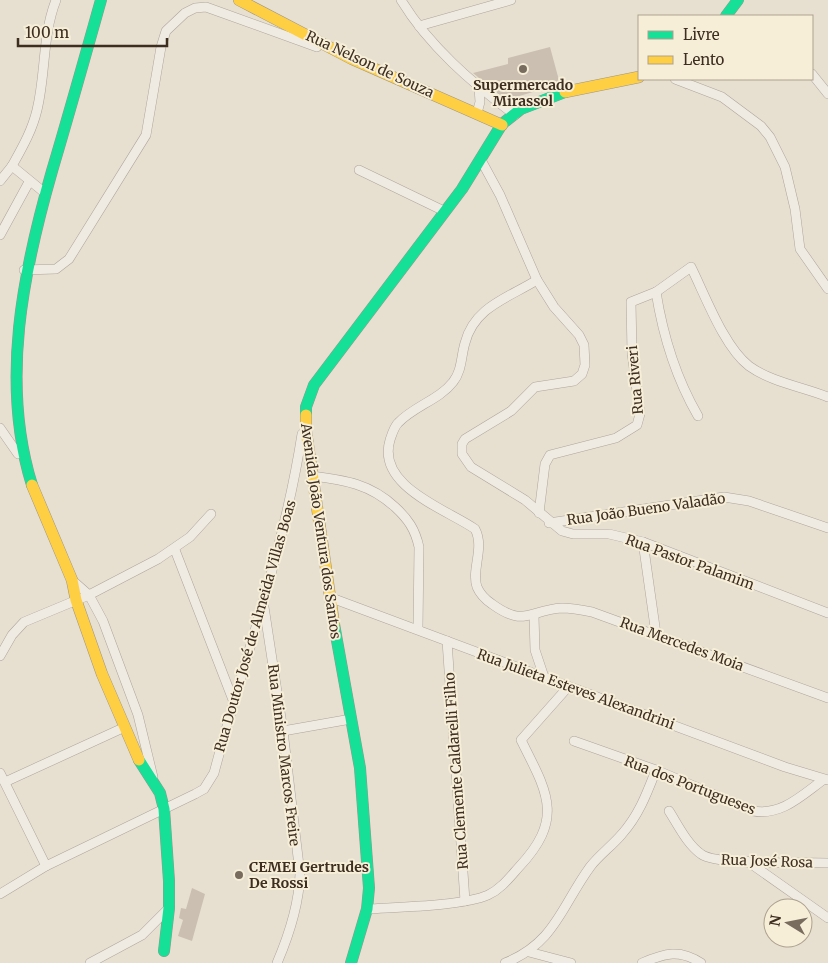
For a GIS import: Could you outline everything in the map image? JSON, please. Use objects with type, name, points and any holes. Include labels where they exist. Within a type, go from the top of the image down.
[{"type":"main road","points":[[101,0],[44,194],[24,270],[14,334],[12,369],[13,414],[21,458],[72,580],[89,643],[139,760],[160,793],[164,809],[169,908],[164,951]]},
{"type":"main road","name":"Rua Nelson de Souza","points":[[239,0],[352,59],[502,125]]},
{"type":"main road","points":[[727,15],[738,0]]},
{"type":"main road","name":"Avenida João Ventura dos Santos","points":[[351,963],[367,909],[369,888],[367,851],[360,768],[329,597],[312,476],[305,417],[309,396],[314,385],[379,304],[481,160],[502,125],[531,104],[559,94],[638,77]]},
{"type":"street","points":[[0,181],[12,166],[31,130],[37,108],[49,20],[56,0]]},
{"type":"street","points":[[401,0],[419,26],[479,88],[515,115]]},
{"type":"street","points":[[419,26],[511,0]]},
{"type":"street","points":[[24,270],[45,270],[62,265],[78,246],[114,190],[146,135],[160,47],[166,31],[173,22],[185,13],[195,8],[217,10],[352,59]]},
{"type":"street","points":[[813,75],[828,94]]},
{"type":"street","points":[[678,80],[722,97],[760,126],[770,137],[785,167],[795,209],[800,249],[828,289]]},
{"type":"street","points":[[477,113],[480,102],[479,88]]},
{"type":"street","name":"Rua Pastor Palamim","points":[[481,160],[500,196],[537,280],[554,306],[579,335],[584,345],[585,365],[582,374],[574,381],[535,387],[511,411],[465,439],[461,448],[464,460],[471,467],[508,489],[549,523],[567,533],[609,534],[643,542],[828,613]]},
{"type":"street","points":[[12,166],[44,194]]},
{"type":"street","points":[[359,170],[444,211]]},
{"type":"street","points":[[0,235],[29,182]]},
{"type":"street","points":[[698,416],[682,388],[667,342],[656,292],[691,267],[723,330],[737,353],[748,365],[762,373],[828,398]]},
{"type":"street","points":[[537,280],[481,313],[468,333],[460,370],[455,380],[440,395],[417,407],[397,424],[388,446],[393,470],[400,480],[431,504],[475,530],[479,541],[476,578],[481,594],[504,613],[523,618],[534,616],[535,650],[544,677]]},
{"type":"street","name":"Rua Riveri","points":[[539,513],[545,464],[550,455],[616,438],[632,430],[639,421],[632,353],[631,302],[656,292]]},
{"type":"street","name":"Rua Doutor José de Almeida Villas Boas","points":[[0,894],[46,866],[195,794],[209,782],[214,773],[233,700],[264,604],[294,489],[305,417]]},
{"type":"street","points":[[0,428],[21,458]]},
{"type":"street","points":[[312,476],[366,486],[377,492],[408,519],[416,536],[418,546],[418,629]]},
{"type":"street","name":"Rua João Bueno Valadão","points":[[549,523],[724,497],[758,503],[828,528]]},
{"type":"street","points":[[0,656],[12,635],[24,622],[90,595],[174,550],[190,537],[211,514]]},
{"type":"street","points":[[643,542],[656,634]]},
{"type":"street","points":[[174,550],[233,700]]},
{"type":"street","points":[[72,580],[90,595],[103,621],[138,715],[154,785]]},
{"type":"street","name":"Rua Julieta Esteves Alexandrini","points":[[329,597],[568,687],[825,780]]},
{"type":"street","name":"Rua Ministro Marcos Freire","points":[[264,604],[283,731],[300,874],[299,892],[292,923],[277,963]]},
{"type":"street","name":"Rua Mercedes Moia","points":[[534,616],[560,608],[575,608],[592,612],[828,698]]},
{"type":"street","name":"Rua Clemente Caldarelli Filho","points":[[447,641],[464,901]]},
{"type":"street","points":[[367,909],[464,901],[488,895],[502,886],[524,863],[542,838],[548,817],[544,785],[521,740],[568,687]]},
{"type":"street","points":[[283,731],[351,719]]},
{"type":"street","points":[[5,782],[125,727]]},
{"type":"street","name":"Rua dos Portugueses","points":[[574,741],[656,770],[753,811],[765,813],[785,806],[825,780]]},
{"type":"street","points":[[506,963],[529,952],[542,942],[591,865],[622,834],[636,816],[656,770]]},
{"type":"street","points":[[0,772],[46,866]]},
{"type":"street","name":"Rua José Rosa","points":[[669,811],[699,853],[713,858],[746,861],[828,863]]},
{"type":"street","points":[[746,861],[828,918]]},
{"type":"street","points":[[90,963],[142,935],[169,908]]},
{"type":"street","points":[[529,952],[571,963]]},
{"type":"street","points":[[642,963],[669,953],[680,953],[702,963]]},
{"type":"building","name":"Supermercado Mirassol","points":[[550,47],[560,84],[516,97],[502,97],[473,73],[508,64],[508,58]]},
{"type":"building","points":[[192,888],[205,894],[192,941],[178,936],[183,920],[179,918],[181,908],[186,909]]},
{"type":"traffic: fast","points":[[32,485],[22,446],[18,407],[19,327],[24,288],[42,209],[101,0]]},
{"type":"traffic: fast","points":[[727,15],[738,0]]},
{"type":"traffic: fast","points":[[306,415],[306,407],[314,385],[462,189],[502,124],[521,109],[565,92]]},
{"type":"traffic: fast","points":[[334,624],[360,768],[369,888],[367,909],[351,963]]},
{"type":"traffic: fast","points":[[139,760],[160,793],[164,809],[169,881],[169,908],[164,951]]},
{"type":"traffic: slow","points":[[239,0],[352,59],[502,125]]},
{"type":"traffic: slow","points":[[565,92],[638,77]]},
{"type":"traffic: slow","points":[[306,415],[306,431],[334,624]]},
{"type":"traffic: slow","points":[[32,485],[72,580],[76,600],[102,674],[139,760]]},
{"type":"place","name":"Supermercado Mirassol","points":[[523,69]]},
{"type":"place","name":"CEMEI Gertrudes De Rossi","points":[[239,875]]}]
